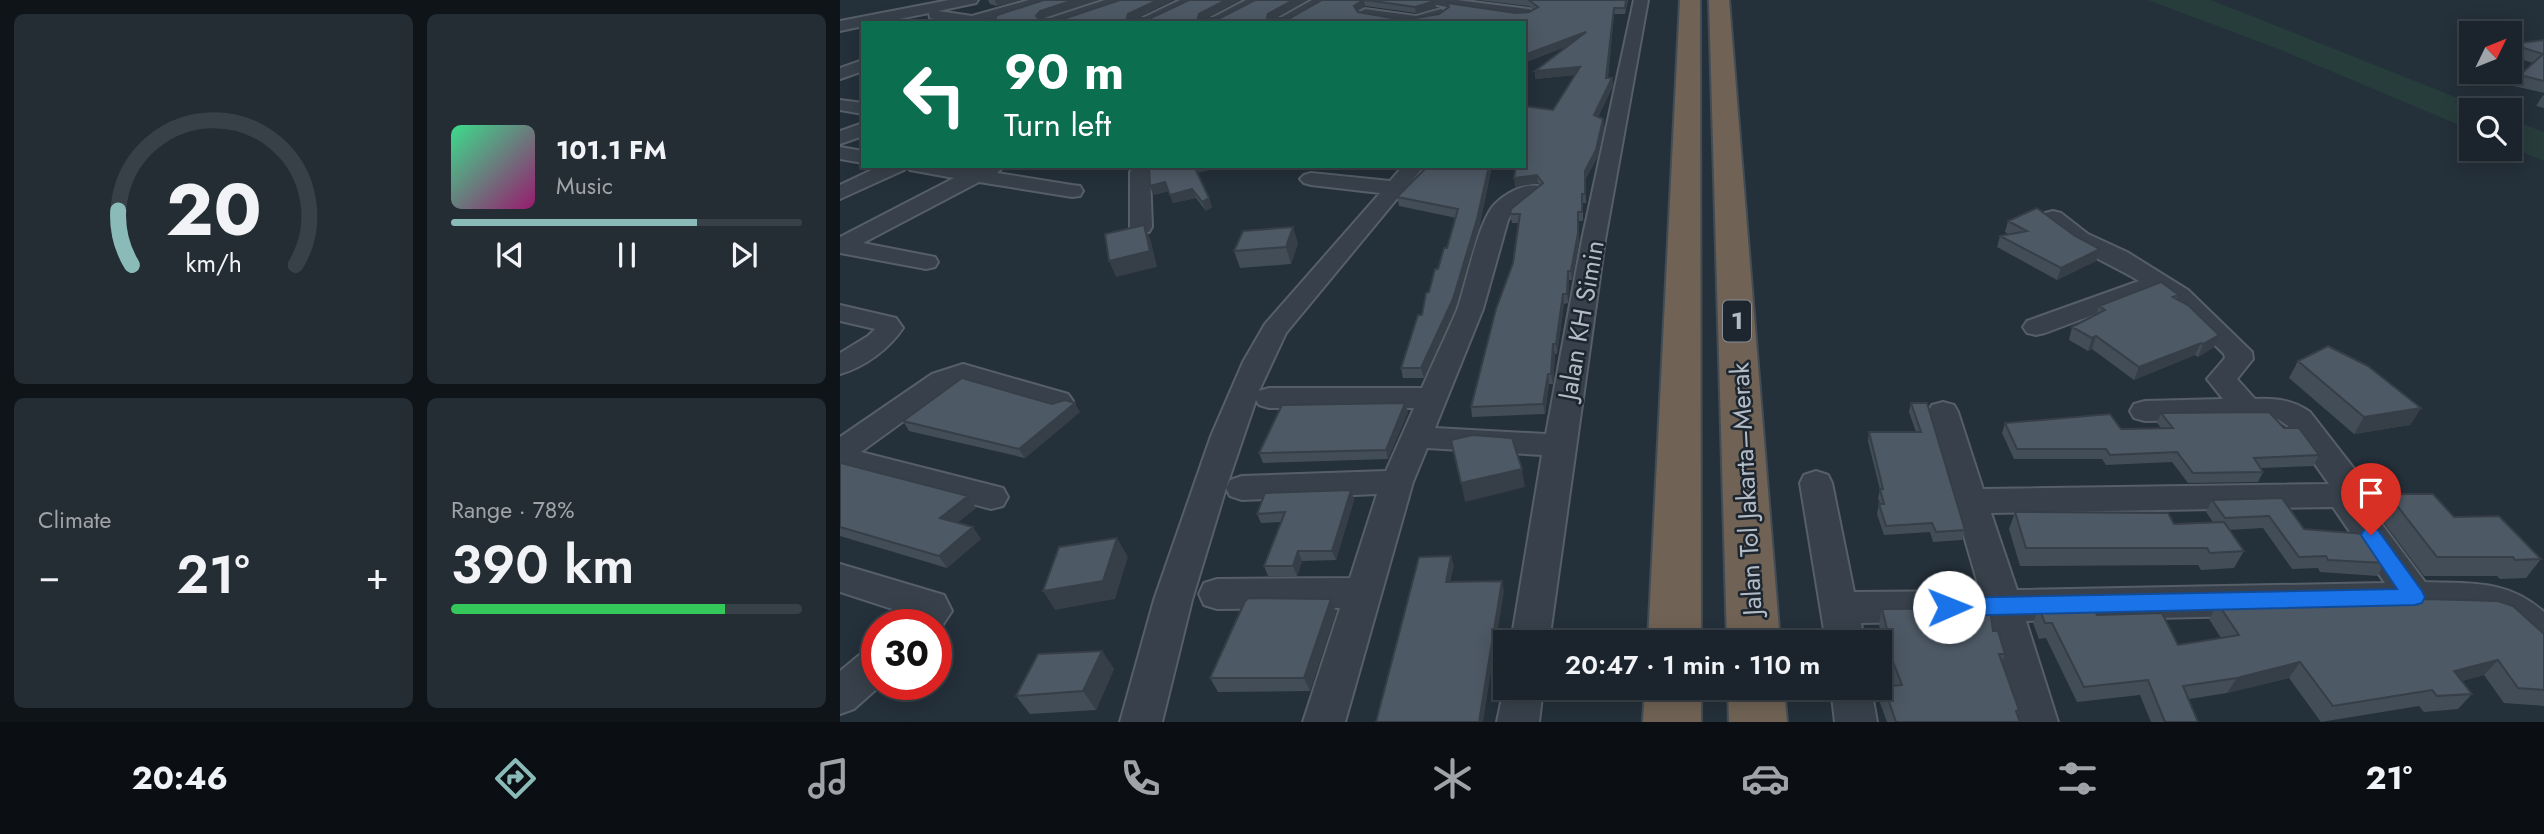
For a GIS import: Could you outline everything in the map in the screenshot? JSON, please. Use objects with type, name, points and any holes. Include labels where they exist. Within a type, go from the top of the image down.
[{"type":"highway","points":[[1674,630],[1690,0]]},
{"type":"highway","name":"Jalan Tol Jakarta–Merak","points":[[1719,0],[1753,630]]},
{"type":"highway","points":[[1672,722],[1673,700]]},
{"type":"highway","points":[[1757,700],[1758,722]]},
{"type":"street","points":[[844,15],[910,6],[936,8],[971,0]]},
{"type":"street","points":[[987,21],[1045,0]]},
{"type":"street","points":[[1055,21],[1120,0]]},
{"type":"street","points":[[1153,0],[1177,6]]},
{"type":"street","points":[[1143,21],[1192,0]]},
{"type":"street","points":[[1213,21],[1257,0]]},
{"type":"street","points":[[1282,21],[1324,0]]},
{"type":"street","points":[[1432,0],[1494,11],[1529,13]]},
{"type":"street","points":[[1408,10],[1441,13],[1470,21],[1494,11],[1507,0]]},
{"type":"street","name":"Jalan KH Simin","points":[[1532,630],[1559,445],[1628,63],[1642,0]]},
{"type":"street","points":[[910,6],[979,21]]},
{"type":"street","points":[[1365,13],[1417,21],[1441,13]]},
{"type":"street","points":[[840,33],[861,36]]},
{"type":"street","points":[[840,74],[861,66]]},
{"type":"street","points":[[840,105],[861,109]]},
{"type":"street","points":[[840,138],[861,130]]},
{"type":"street","points":[[840,153],[861,157]]},
{"type":"street","points":[[842,191],[893,168]]},
{"type":"street","points":[[945,168],[986,171],[1072,191]]},
{"type":"street","points":[[1141,227],[1140,172],[1146,168]]},
{"type":"street","points":[[1140,722],[1173,600],[1226,436],[1257,362],[1273,330],[1412,168]]},
{"type":"street","points":[[840,246],[986,171]]},
{"type":"street","points":[[1311,179],[1397,188]]},
{"type":"street","points":[[1324,722],[1397,482],[1470,309],[1497,220],[1503,209],[1530,191]]},
{"type":"street","points":[[2053,218],[2080,239],[2118,257],[2179,295],[2238,352],[2239,359],[2221,380],[2247,408]]},
{"type":"street","points":[[2055,248],[2080,239]]},
{"type":"street","points":[[840,246],[926,262]]},
{"type":"street","points":[[2036,327],[2159,282]]},
{"type":"street","points":[[840,313],[887,324],[890,328],[878,342],[840,365]]},
{"type":"street","points":[[840,452],[942,380],[958,374],[964,373],[1058,401]]},
{"type":"street","points":[[1269,398],[1433,398]]},
{"type":"street","points":[[2144,411],[2276,408],[2299,419],[2347,483],[2341,494]]},
{"type":"street","points":[[1943,412],[1973,501],[2037,722]]},
{"type":"street","points":[[1415,437],[1559,445]]},
{"type":"street","points":[[840,458],[991,497]]},
{"type":"street","points":[[1242,488],[1397,482]]},
{"type":"street","points":[[1816,483],[1842,625],[2003,606],[2415,597],[2499,601],[2525,616],[2544,635]]},
{"type":"street","points":[[1973,501],[2341,494]]},
{"type":"street","points":[[2341,494],[2415,597]]},
{"type":"street","points":[[840,578],[931,606],[932,609]]},
{"type":"street","points":[[1217,594],[1365,593]]},
{"type":"street","points":[[840,696],[861,678]]},
{"type":"street","points":[[1518,722],[1521,700]]},
{"type":"street","points":[[1853,700],[1856,722]]},
{"type":"green space","points":[[2148,0],[2211,0],[2459,98],[2459,125],[2276,48]]},
{"type":"green space","points":[[2522,124],[2544,132],[2544,161],[2522,152]]},
{"type":"building","points":[[1044,0],[1074,0],[1040,11],[1036,16],[1039,19],[1063,19],[1120,0],[1158,0],[1128,14],[1127,18],[1151,18],[1189,0],[1226,0],[1199,14],[1198,18],[1220,18],[1255,0],[1293,0],[1268,14],[1267,18],[1290,18],[1322,0],[1363,0],[1354,6],[1358,12],[1404,20],[1439,14],[1449,7],[1447,3],[1516,13],[1529,12],[1538,7],[1529,0],[1626,0],[1625,8],[1614,8],[1606,78],[1612,78],[1594,115],[1603,119],[1596,150],[1585,171],[1582,212],[1578,212],[1578,233],[1571,271],[1568,271],[1567,294],[1563,294],[1556,344],[1553,344],[1551,374],[1548,374],[1543,404],[1471,407],[1496,309],[1513,263],[1520,214],[1510,214],[1511,209],[1543,183],[1537,175],[1514,178],[1516,168],[1526,168],[1526,106],[1553,110],[1580,67],[1535,71],[1586,32],[1526,54],[1526,21],[981,20],[995,19],[997,15]]},
{"type":"building","points":[[1366,0],[1433,0],[1435,1],[1415,7]]},
{"type":"building","points":[[2544,40],[2544,81],[2522,76],[2543,54],[2522,47],[2522,43]]},
{"type":"building","points":[[1149,168],[1195,168],[1209,198],[1202,202],[1192,189],[1170,195],[1165,182],[1150,186]]},
{"type":"building","points":[[1426,168],[1489,168],[1477,219],[1453,299],[1421,368],[1401,368],[1418,315],[1422,315],[1426,293],[1429,292],[1435,269],[1438,269],[1444,248],[1447,248],[1458,209],[1397,197]]},
{"type":"building","points":[[2037,208],[2075,236],[2100,249],[2061,268],[2000,236],[2027,231],[2008,221]]},
{"type":"building","points":[[1144,225],[1150,251],[1109,261],[1105,234]]},
{"type":"building","points":[[1293,227],[1286,247],[1234,251],[1243,231]]},
{"type":"building","points":[[2161,282],[2179,295],[2173,297],[2188,305],[2219,335],[2203,344],[2139,367],[2096,336],[2092,338],[2072,327],[2105,310],[2099,306]]},
{"type":"building","points":[[2328,346],[2368,366],[2421,408],[2364,417],[2298,361]]},
{"type":"building","points":[[962,378],[1052,404],[1065,400],[1075,403],[1019,449],[903,421]]},
{"type":"building","points":[[1405,403],[1386,450],[1259,453],[1282,405]]},
{"type":"building","points":[[1911,403],[1927,403],[1965,530],[1936,532],[1932,523],[1886,526],[1879,504],[1884,504],[1880,489],[1883,489],[1869,432],[1921,432]]},
{"type":"building","points":[[2269,412],[2284,428],[2299,428],[2319,455],[2254,458],[2263,472],[2193,473],[2177,452],[2110,455],[2106,449],[2017,449],[2005,423],[2110,414],[2121,429],[2173,428],[2161,413]]},
{"type":"building","points":[[1472,435],[1512,438],[1522,469],[1461,483],[1451,440]]},
{"type":"building","points":[[840,463],[968,496],[940,518],[973,527],[939,556],[840,527]]},
{"type":"building","points":[[1351,490],[1332,551],[1298,551],[1293,566],[1264,566],[1285,512],[1257,514],[1265,493]]},
{"type":"building","points":[[2388,494],[2433,494],[2454,517],[2499,516],[2541,559],[2437,557]]},
{"type":"building","points":[[2282,498],[2304,529],[2365,534],[2385,563],[2328,560],[2326,556],[2299,557],[2269,516],[2225,518],[2212,500]]},
{"type":"building","points":[[2015,512],[2168,513],[2174,524],[2224,522],[2244,551],[2210,553],[2207,548],[2026,548]]},
{"type":"building","points":[[1117,538],[1103,581],[1043,591],[1059,547]]},
{"type":"building","points":[[1451,556],[1446,582],[1502,581],[1479,722],[1376,722],[1419,557]]},
{"type":"building","points":[[1249,598],[1331,599],[1304,678],[1210,678],[1245,601]]},
{"type":"building","points":[[2427,599],[2498,601],[2513,606],[2544,634],[2544,690],[2518,688],[2498,660],[2454,671],[2472,694],[2437,696],[2432,690],[2333,706],[2300,662],[2237,678],[2183,686],[2198,722],[2165,722],[2148,680],[2084,687],[2052,623],[2045,623],[2039,608],[2093,607],[2097,615],[2162,613],[2178,645],[2239,635],[2218,604]]},
{"type":"building","points":[[1990,608],[1993,631],[1998,631],[2005,654],[1999,654],[2019,710],[2016,711],[2020,722],[1896,722],[1888,700],[1892,700],[1892,686],[1902,685],[1892,659],[1892,630],[1887,630],[1882,609]]},
{"type":"building","points":[[1102,651],[1083,691],[1016,696],[1038,654]]},
{"type":"route","points":[[1949,607],[2415,597],[2371,535]]}]
